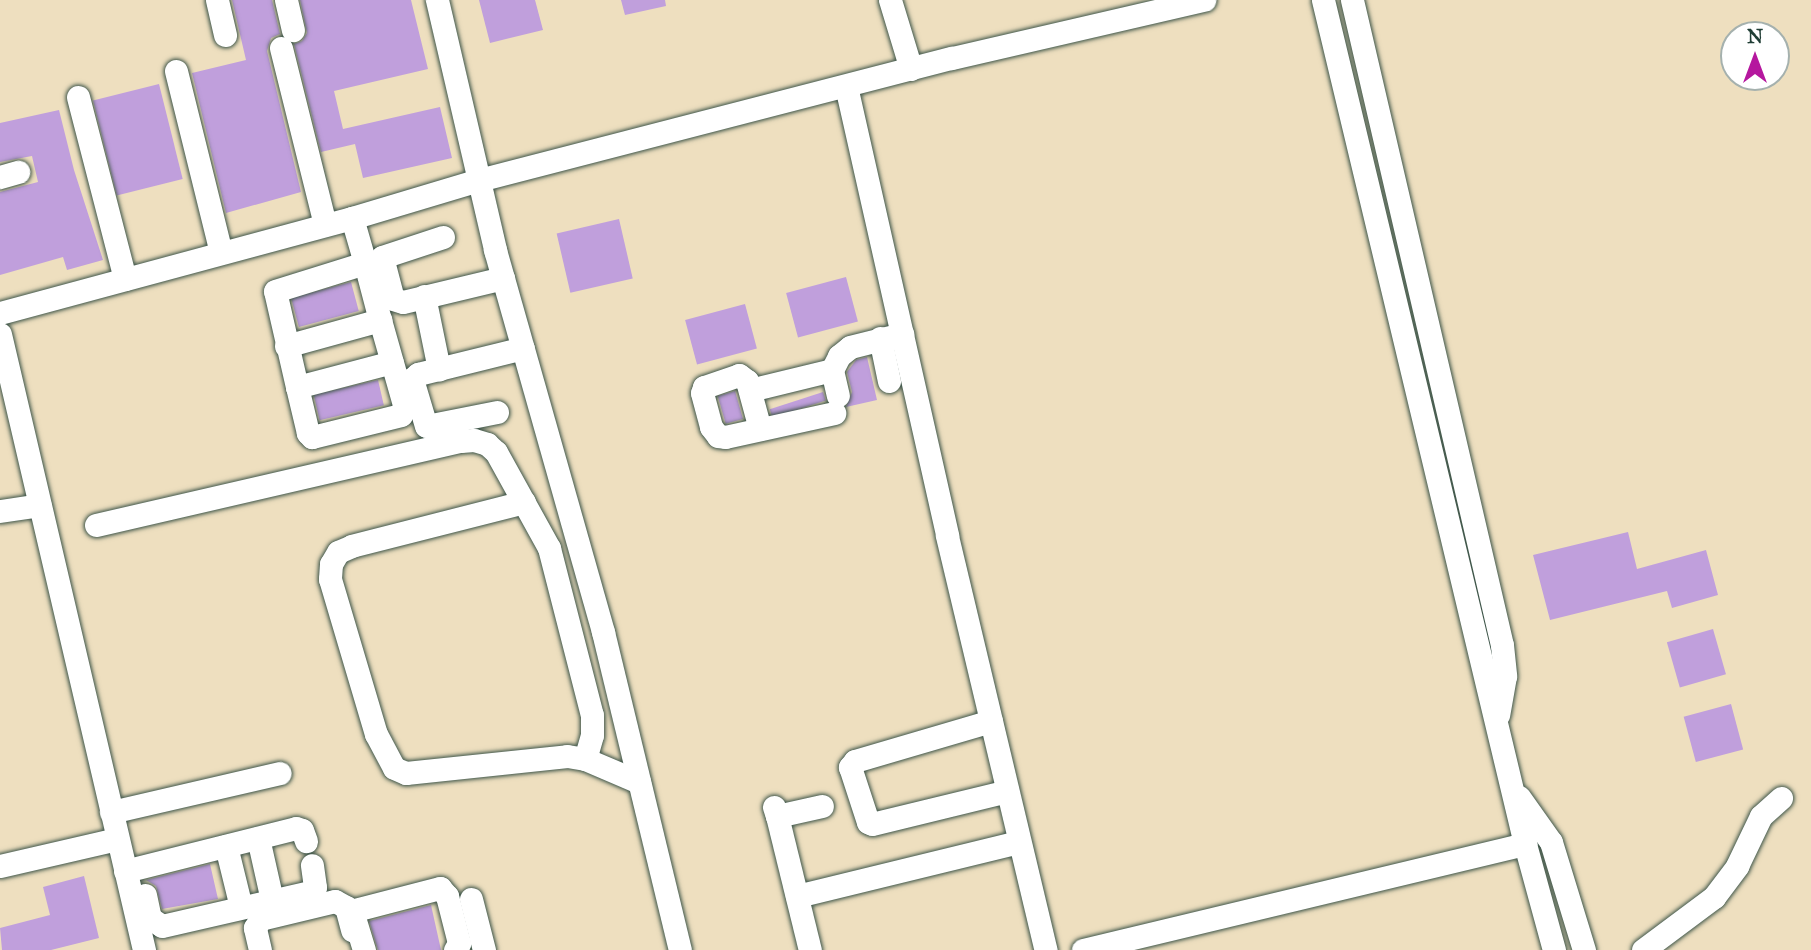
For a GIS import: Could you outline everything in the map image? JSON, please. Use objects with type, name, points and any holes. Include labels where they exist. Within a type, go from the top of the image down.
[{"type":"street","points":[[217,0],[225,36]]},
{"type":"street","points":[[286,0],[287,39],[325,225]]},
{"type":"street","points":[[437,0],[503,278],[603,632],[680,950]]},
{"type":"street","points":[[890,0],[911,69]]},
{"type":"street","points":[[0,313],[352,218],[479,180],[911,69],[1204,0]]},
{"type":"street","points":[[1323,0],[1525,844],[1554,950]]},
{"type":"street","points":[[1352,0],[1502,645],[1505,676],[1496,722]]},
{"type":"street","points":[[176,71],[221,253]]},
{"type":"street","points":[[846,86],[891,336],[1046,950]]},
{"type":"street","points":[[78,97],[125,279]]},
{"type":"street","points":[[352,218],[365,263],[404,405],[401,415],[318,438],[308,433],[275,291],[365,263]]},
{"type":"street","points":[[443,237],[382,257],[393,299],[397,302],[503,278]]},
{"type":"street","points":[[424,296],[439,369]]},
{"type":"street","points":[[286,345],[380,320]]},
{"type":"street","points":[[0,334],[117,839],[150,918],[162,926],[310,892],[315,887],[312,865]]},
{"type":"street","points":[[760,429],[747,381],[739,375],[704,387],[702,393],[711,426],[718,436],[760,429],[836,404],[832,370],[845,351],[858,344],[891,336]]},
{"type":"street","points":[[889,381],[891,336]]},
{"type":"street","points":[[497,412],[426,426],[412,379],[418,374],[523,348]]},
{"type":"street","points":[[297,387],[392,362]]},
{"type":"street","points":[[750,390],[832,370]]},
{"type":"street","points":[[96,525],[474,440],[496,452],[549,548],[592,715],[592,735],[584,759]]},
{"type":"street","points":[[524,502],[352,546],[338,552],[331,564],[330,579],[376,734],[394,768],[406,773],[567,756],[584,759],[639,782]]},
{"type":"street","points":[[0,511],[40,505]]},
{"type":"street","points":[[990,721],[855,761],[850,767],[868,822],[872,824],[1007,791]]},
{"type":"street","points":[[111,812],[280,773]]},
{"type":"street","points":[[1511,786],[1551,842],[1584,950]]},
{"type":"street","points":[[1643,950],[1714,897],[1737,866],[1761,816],[1782,798]]},
{"type":"street","points":[[810,950],[776,812],[822,806]]},
{"type":"street","points":[[131,869],[296,828],[302,830],[306,841]]},
{"type":"street","points":[[258,838],[272,900]]},
{"type":"street","points":[[0,866],[117,839]]},
{"type":"street","points":[[797,896],[1019,842]]},
{"type":"street","points":[[1083,950],[1525,844]]},
{"type":"street","points":[[226,846],[240,906]]},
{"type":"street","points":[[131,869],[144,950]]},
{"type":"street","points":[[364,950],[353,915],[355,910],[440,888],[447,896],[459,943],[455,950]]},
{"type":"street","points":[[471,899],[484,950]]},
{"type":"street","points":[[260,950],[254,928],[260,919],[335,901],[346,906],[357,950]]},
{"type":"building","points":[[232,0],[272,0],[280,34],[271,38],[267,51],[301,192],[226,213],[192,73],[246,60]]},
{"type":"building","points":[[300,0],[411,0],[428,69],[334,91],[343,129],[440,107],[452,158],[363,178],[355,144],[321,152],[294,44],[302,41],[307,33]]},
{"type":"building","points":[[479,0],[535,0],[543,30],[490,43]]},
{"type":"building","points":[[621,0],[665,0],[666,6],[625,15]]},
{"type":"building","points":[[159,84],[183,179],[117,196],[93,100]]},
{"type":"building","points":[[59,110],[74,170],[103,260],[67,270],[63,257],[0,275],[0,192],[38,182],[32,156],[0,162],[0,123]]},
{"type":"building","points":[[619,219],[633,278],[570,293],[557,233]]},
{"type":"building","points":[[846,277],[858,321],[798,337],[786,293]]},
{"type":"building","points":[[351,282],[359,311],[299,327],[291,298]]},
{"type":"building","points":[[745,304],[757,348],[697,364],[685,320]]},
{"type":"building","points":[[867,357],[877,400],[846,407],[852,392],[847,372],[856,360]]},
{"type":"building","points":[[378,380],[384,405],[320,420],[314,395]]},
{"type":"building","points":[[735,391],[743,419],[726,424],[718,396]]},
{"type":"building","points":[[823,392],[826,401],[773,418],[770,409]]},
{"type":"building","points":[[1628,532],[1637,569],[1706,550],[1718,595],[1672,608],[1667,591],[1550,620],[1533,555]]},
{"type":"building","points":[[1713,629],[1726,674],[1680,687],[1667,642]]},
{"type":"building","points":[[1731,704],[1743,749],[1696,762],[1684,717]]},
{"type":"building","points":[[210,864],[218,899],[162,909],[156,886],[146,880]]},
{"type":"building","points":[[84,876],[99,938],[51,950],[2,950],[0,928],[50,915],[43,887]]},
{"type":"building","points":[[431,905],[441,950],[378,950],[369,921]]}]
